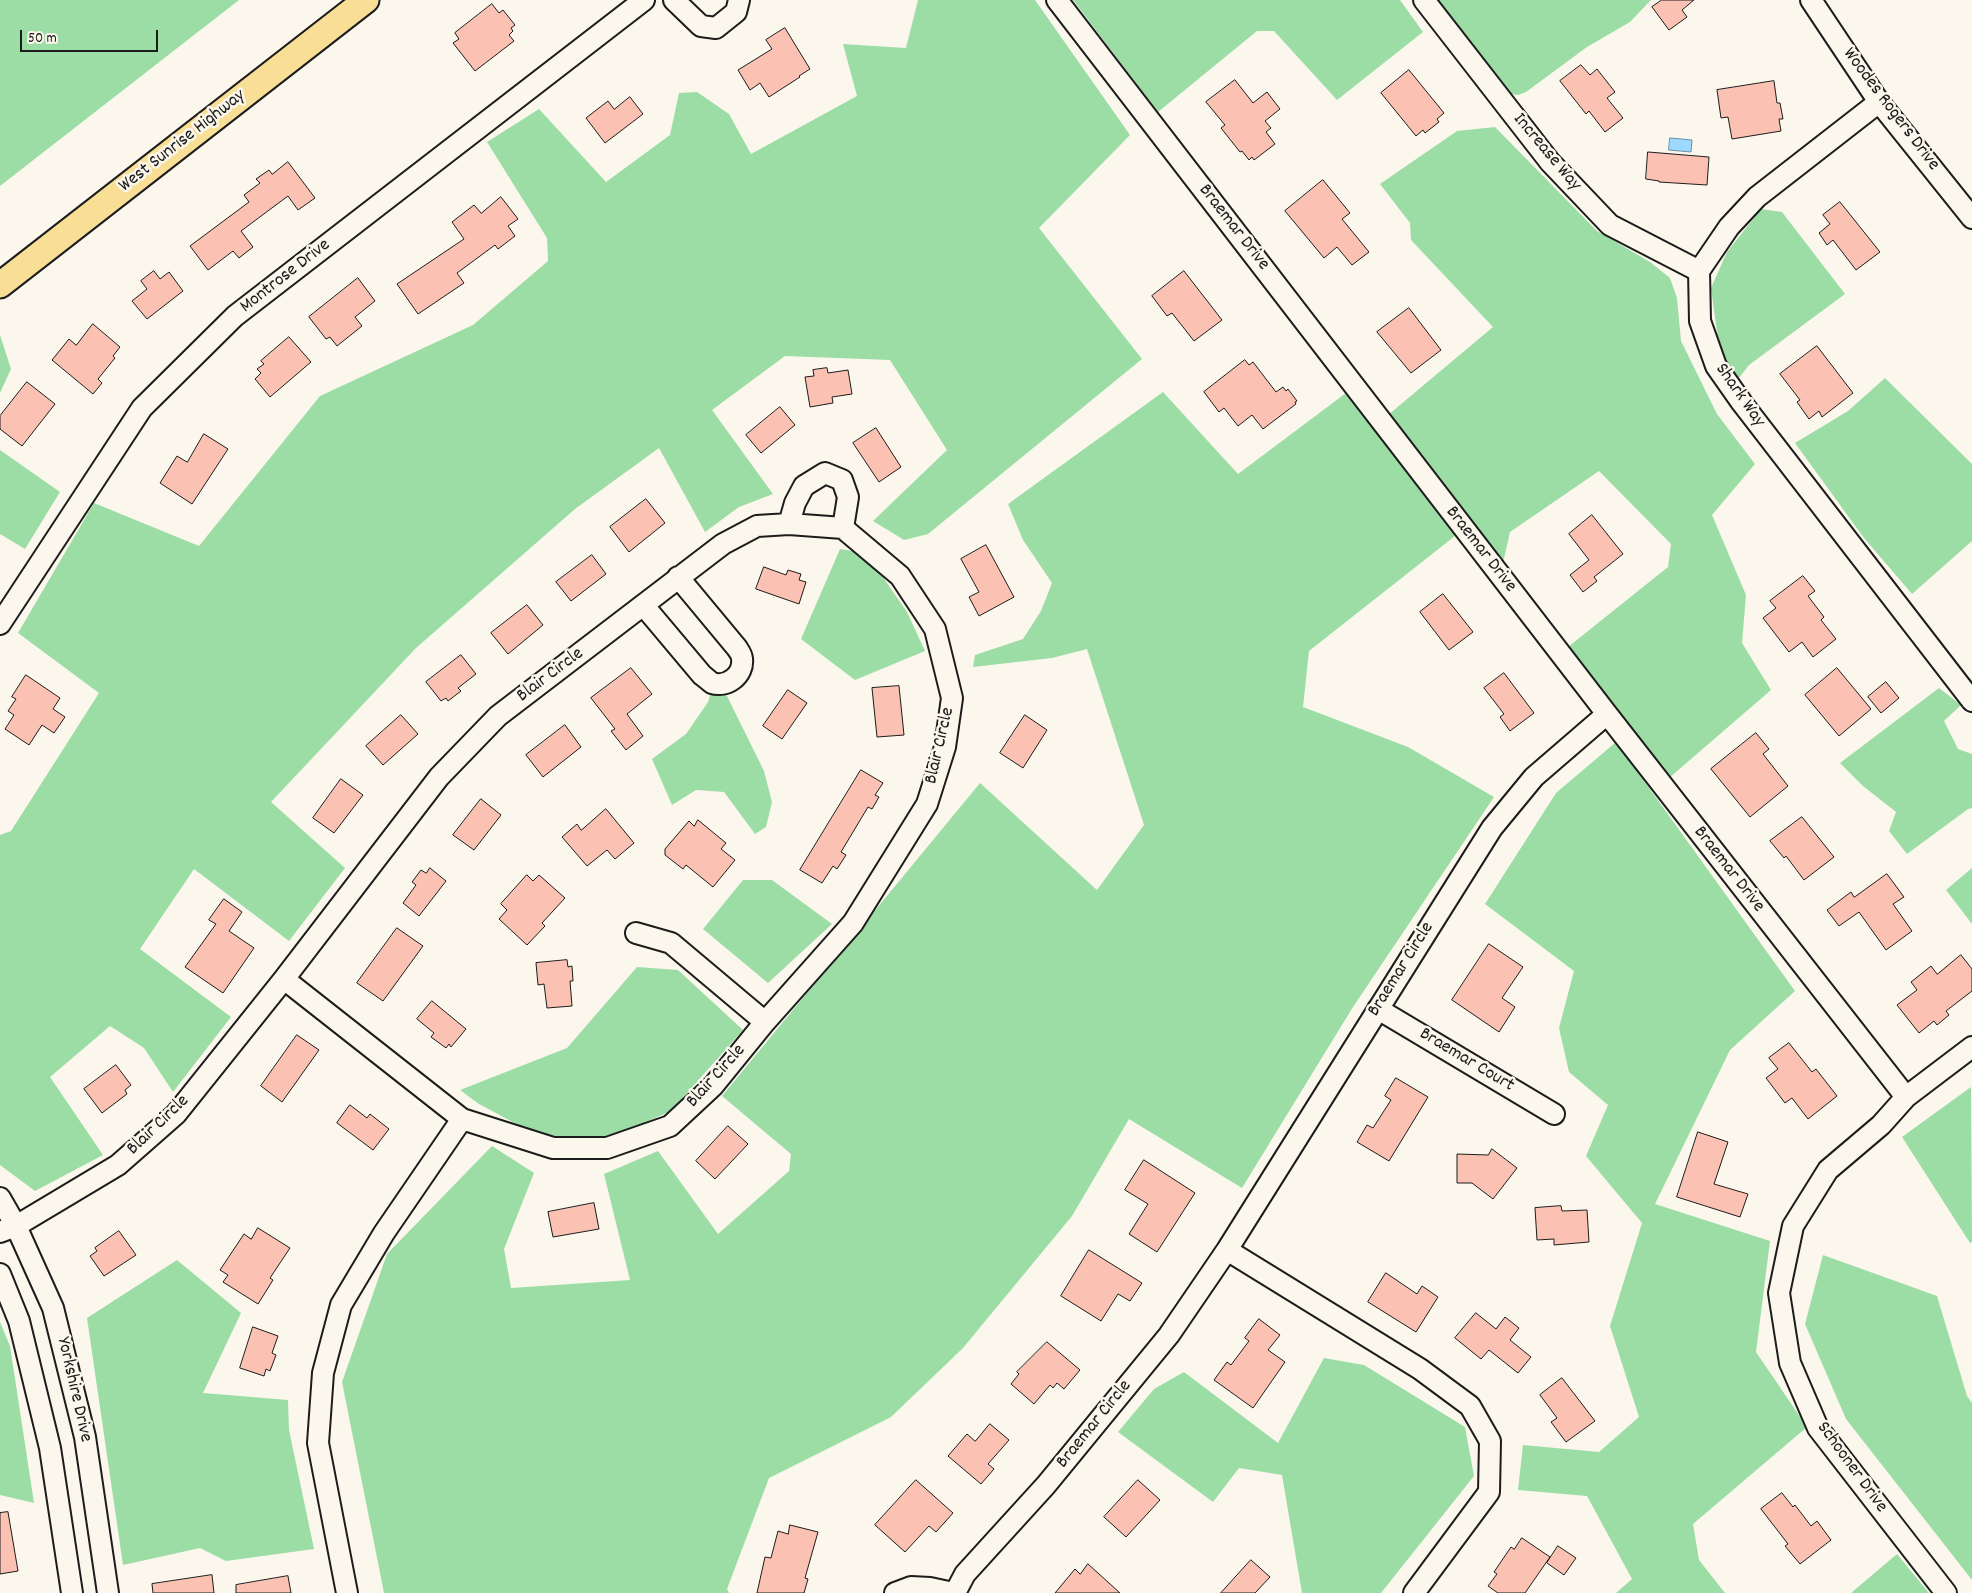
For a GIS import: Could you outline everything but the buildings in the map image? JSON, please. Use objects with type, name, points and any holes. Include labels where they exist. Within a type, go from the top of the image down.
[{"type":"main road","name":"West Sunrise Highway","points":[[0,285],[366,0]]},
{"type":"street","name":"Montrose Drive","points":[[0,624],[142,408],[235,316],[644,0]]},
{"type":"street","points":[[674,0],[701,26],[716,28],[736,12],[739,0]]},
{"type":"street","name":"Braemar Drive","points":[[1057,0],[1606,714],[1906,1097]]},
{"type":"street","name":"Increase Way","points":[[1424,0],[1550,162],[1610,225],[1699,271]]},
{"type":"street","name":"Woodes Rogers Drive","points":[[1810,0],[1879,102],[1972,218]]},
{"type":"street","points":[[1699,271],[1729,227],[1757,197],[1879,102]]},
{"type":"street","name":"Shark Way","points":[[1699,271],[1700,321],[1716,366],[1754,419],[1972,701]]},
{"type":"street","points":[[789,524],[795,503],[804,486],[825,474],[842,480],[848,497],[843,528]]},
{"type":"street","name":"Blair Circle","points":[[8,1229],[118,1165],[176,1114],[284,979],[439,778],[498,716],[723,544],[758,526],[789,524],[843,528],[900,576],[935,629],[952,698],[945,747],[927,804],[853,922],[765,1022],[713,1086],[670,1126],[607,1148],[553,1148],[462,1118],[284,979]]},
{"type":"street","points":[[644,606],[702,675],[712,682],[723,684],[734,680],[741,670],[742,658],[737,648],[678,577]]},
{"type":"street","name":"Braemar Circle","points":[[954,1593],[966,1574],[1046,1485],[1170,1335],[1227,1250],[1492,828],[1534,777],[1606,714]]},
{"type":"street","points":[[636,933],[671,943],[765,1022]]},
{"type":"street","name":"Braemar Court","points":[[1378,1008],[1554,1114]]},
{"type":"street","name":"Schooner Drive","points":[[1946,1593],[1818,1428],[1790,1363],[1779,1293],[1793,1226],[1828,1170],[1881,1125],[1906,1097],[1972,1047]]},
{"type":"street","points":[[347,1593],[318,1443],[323,1373],[342,1305],[384,1233],[462,1118]]},
{"type":"street","name":"Yorkshire Drive","points":[[0,1198],[8,1229],[53,1308],[85,1437],[108,1593]]},
{"type":"street","points":[[1227,1250],[1420,1369],[1470,1406],[1490,1441],[1489,1492],[1414,1593]]},
{"type":"street","name":"Yorkshire Drive","points":[[0,1274],[19,1321],[50,1448],[72,1593]]},
{"type":"street","points":[[895,1593],[911,1587],[930,1588],[954,1593]]},
{"type":"green space","points":[[0,0],[239,0],[0,186]]},
{"type":"green space","points":[[918,0],[1035,0],[1130,135],[1039,228],[1142,359],[928,534],[904,540],[873,521],[947,450],[890,360],[785,356],[712,410],[773,494],[739,507],[705,532],[659,448],[575,509],[416,648],[271,802],[345,868],[289,941],[194,869],[140,949],[231,1017],[173,1092],[144,1048],[110,1026],[50,1077],[103,1155],[35,1191],[0,1165],[0,835],[11,831],[99,693],[18,633],[94,503],[199,546],[320,396],[473,325],[548,261],[547,238],[487,142],[539,109],[606,182],[670,135],[679,93],[697,92],[729,114],[751,154],[857,96],[843,44],[906,48]]},
{"type":"green space","points":[[1073,0],[1400,0],[1423,32],[1337,100],[1274,31],[1257,31],[1158,112]]},
{"type":"green space","points":[[1438,0],[1651,0],[1630,22],[1587,47],[1526,92],[1518,95],[1510,94],[1452,21]]},
{"type":"green space","points":[[1495,127],[1597,231],[1650,262],[1670,278],[1677,298],[1681,341],[1717,414],[1755,464],[1712,515],[1746,595],[1742,643],[1771,690],[1669,778],[1568,647],[1668,567],[1671,544],[1599,471],[1510,532],[1503,563],[1388,415],[1493,327],[1411,240],[1410,223],[1380,184],[1457,131]]},
{"type":"green space","points":[[1761,209],[1782,212],[1845,294],[1749,365],[1735,383],[1718,339],[1711,288],[1727,252]]},
{"type":"green space","points":[[0,335],[11,369],[0,393]]},
{"type":"green space","points":[[1885,378],[1972,464],[1972,541],[1912,594],[1864,538],[1795,443],[1848,411]]},
{"type":"green space","points":[[1163,392],[1238,474],[1346,393],[1455,536],[1309,651],[1303,707],[1408,747],[1494,797],[1353,1007],[1242,1188],[1129,1119],[1072,1216],[963,1348],[891,1417],[769,1478],[727,1589],[729,1593],[384,1593],[342,1382],[387,1254],[492,1146],[534,1173],[504,1249],[511,1288],[630,1280],[604,1174],[658,1151],[718,1234],[789,1171],[791,1154],[722,1096],[980,783],[1097,890],[1144,825],[1087,649],[1052,658],[973,667],[975,655],[1023,639],[1041,611],[1052,583],[1023,540],[1008,504]]},
{"type":"green space","points":[[0,450],[60,492],[25,549],[0,534]]},
{"type":"green space","points":[[840,549],[866,553],[907,612],[925,651],[855,680],[801,639]]},
{"type":"green space","points":[[1939,688],[1961,705],[1944,721],[1958,749],[1972,754],[1972,808],[1907,854],[1889,831],[1896,812],[1863,786],[1840,763]]},
{"type":"green space","points":[[726,694],[764,771],[772,802],[766,827],[755,834],[724,792],[696,790],[672,805],[652,759],[686,734],[708,702],[710,695]]},
{"type":"green space","points":[[1616,742],[1795,991],[1730,1050],[1655,1204],[1770,1241],[1756,1352],[1807,1427],[1693,1524],[1699,1560],[1725,1593],[1616,1593],[1632,1579],[1587,1496],[1518,1490],[1523,1445],[1599,1452],[1639,1417],[1610,1326],[1642,1223],[1586,1156],[1608,1105],[1569,1072],[1559,1028],[1574,971],[1485,904],[1556,793]]},
{"type":"green space","points":[[1972,868],[1972,924],[1946,890]]},
{"type":"green space","points":[[743,880],[772,880],[832,924],[768,983],[703,929]]},
{"type":"green space","points":[[637,967],[678,970],[743,1030],[671,1111],[614,1136],[552,1143],[479,1104],[460,1090],[567,1048]]},
{"type":"green space","points":[[1971,1087],[1972,1242],[1970,1243],[1902,1137]]},
{"type":"green space","points":[[1823,1255],[1937,1296],[1967,1396],[1972,1403],[1972,1580],[1846,1419],[1805,1324]]},
{"type":"green space","points":[[177,1260],[241,1313],[203,1393],[288,1400],[289,1430],[314,1549],[226,1561],[200,1548],[123,1565],[87,1318]]},
{"type":"green space","points":[[0,1322],[10,1346],[34,1503],[0,1495]]},
{"type":"green space","points":[[1324,1358],[1364,1365],[1465,1427],[1474,1476],[1381,1593],[1302,1593],[1282,1475],[1239,1468],[1213,1502],[1118,1432],[1154,1389],[1184,1372],[1278,1443]]},
{"type":"green space","points":[[1897,1554],[1929,1593],[1851,1593]]},
{"type":"water","points":[[1670,138],[1692,140],[1691,152],[1669,150]]}]
